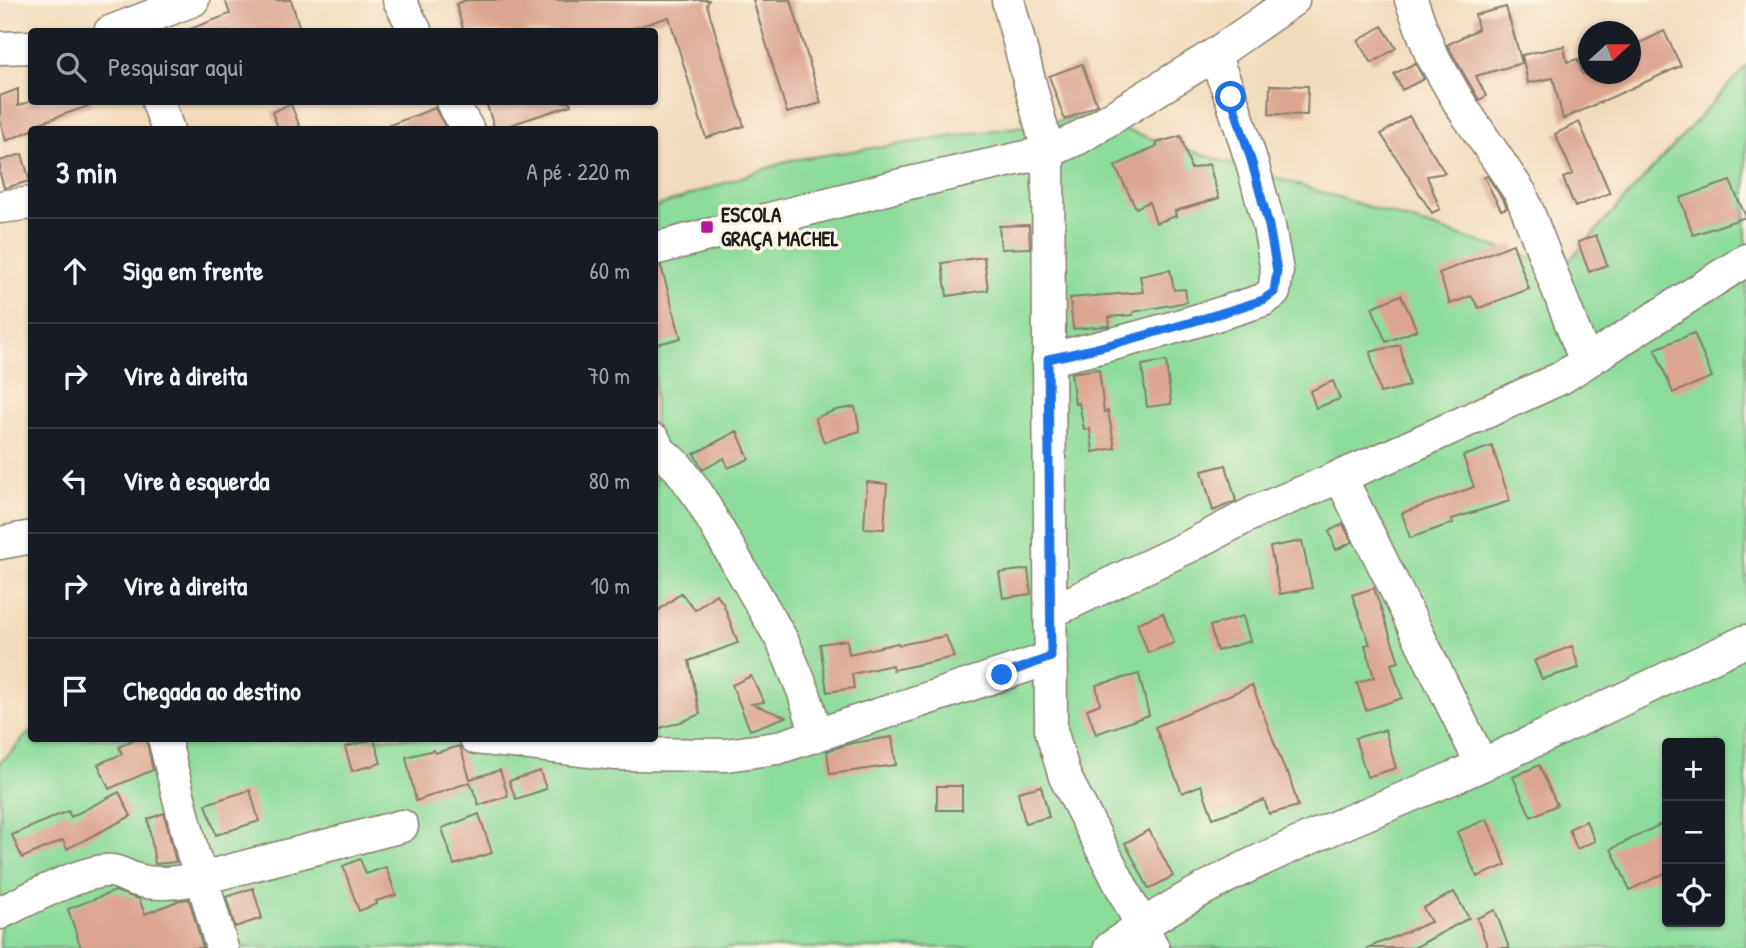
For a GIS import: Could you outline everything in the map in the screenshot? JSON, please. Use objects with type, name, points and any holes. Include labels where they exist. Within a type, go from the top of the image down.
[{"type":"street","points":[[125,22],[193,0]]},
{"type":"street","points":[[399,0],[414,28]]},
{"type":"street","points":[[1008,0],[1048,152],[1051,730],[1065,777],[1147,936]]},
{"type":"street","points":[[658,248],[905,184],[1048,152],[1077,139],[1214,55],[1293,0]]},
{"type":"street","points":[[1411,0],[1431,54],[1460,104],[1521,194],[1586,362]]},
{"type":"street","points":[[0,48],[28,47]]},
{"type":"street","points":[[1048,359],[1173,329],[1263,300],[1274,292],[1277,271],[1269,226],[1231,97],[1214,55]]},
{"type":"street","points":[[159,105],[167,126]]},
{"type":"street","points":[[454,105],[466,126]]},
{"type":"street","points":[[0,207],[28,204]]},
{"type":"street","points":[[1051,612],[1255,512],[1528,395],[1561,378],[1746,260]]},
{"type":"street","points":[[658,450],[678,467],[697,494],[783,642],[803,690],[817,735]]},
{"type":"street","points":[[1340,476],[1482,765]]},
{"type":"street","points":[[0,543],[28,538]]},
{"type":"street","points":[[1110,948],[1147,936],[1241,869],[1482,765],[1746,641]]},
{"type":"street","points":[[511,742],[616,754],[726,755],[777,748],[1051,657]]},
{"type":"street","points":[[165,742],[193,854],[222,948]]},
{"type":"street","points":[[0,913],[62,884],[97,872],[112,871],[139,881],[162,884],[202,878],[402,826]]},
{"type":"green space","points":[[1746,66],[1746,948],[0,948],[0,761],[28,733],[28,742],[658,742],[658,206],[791,160],[1084,117],[1562,268]]},
{"type":"building","points":[[225,0],[291,0],[300,28],[193,28],[230,14]]},
{"type":"building","points":[[466,0],[709,0],[707,5],[744,126],[706,138],[669,17],[634,28],[463,28],[456,4]]},
{"type":"building","points":[[753,0],[791,0],[821,103],[787,113]]},
{"type":"building","points":[[1506,7],[1522,63],[1476,76],[1486,96],[1479,100],[1447,45],[1478,29],[1475,15]]},
{"type":"building","points":[[1382,26],[1396,48],[1372,63],[1358,41]]},
{"type":"building","points":[[1664,31],[1681,66],[1641,84],[1641,42]]},
{"type":"building","points":[[1564,46],[1567,62],[1578,59],[1578,84],[1641,84],[1563,119],[1553,78],[1528,83],[1522,55]]},
{"type":"building","points":[[1415,63],[1424,79],[1402,90],[1394,74]]},
{"type":"building","points":[[1082,64],[1097,105],[1065,120],[1049,76]]},
{"type":"building","points":[[1270,85],[1308,86],[1307,115],[1269,114]]},
{"type":"building","points":[[18,89],[18,106],[28,102],[28,105],[91,105],[28,126],[28,132],[6,141],[0,120],[0,96]]},
{"type":"building","points":[[291,105],[299,126],[277,126],[272,112]]},
{"type":"building","points":[[487,105],[571,105],[507,126],[494,126]]},
{"type":"building","points":[[435,108],[445,126],[387,126]]},
{"type":"building","points":[[1409,116],[1445,173],[1427,176],[1440,209],[1432,213],[1381,134]]},
{"type":"building","points":[[1579,122],[1610,193],[1575,207],[1563,178],[1573,174],[1555,134]]},
{"type":"building","points":[[1181,136],[1191,169],[1209,164],[1219,198],[1175,211],[1176,216],[1156,223],[1149,202],[1136,208],[1115,166],[1157,146],[1156,143]]},
{"type":"building","points":[[22,154],[28,182],[4,188],[0,161]]},
{"type":"building","points":[[1487,176],[1507,208],[1501,210],[1484,177]]},
{"type":"building","points":[[1730,181],[1746,217],[1693,235],[1680,198]]},
{"type":"building","points":[[1029,225],[1030,248],[1001,249],[999,226]]},
{"type":"building","points":[[1596,235],[1607,265],[1589,272],[1578,242]]},
{"type":"building","points":[[1513,244],[1529,289],[1479,308],[1471,296],[1450,304],[1439,273]]},
{"type":"building","points":[[984,257],[988,290],[947,296],[942,263]]},
{"type":"building","points":[[658,266],[661,266],[681,338],[658,344]]},
{"type":"building","points":[[1170,270],[1174,290],[1185,289],[1187,302],[1133,312],[1133,315],[1109,317],[1110,326],[1073,329],[1070,298],[1143,292],[1140,276]]},
{"type":"building","points":[[1401,295],[1417,330],[1386,342],[1372,307]]},
{"type":"building","points":[[1694,333],[1712,377],[1673,393],[1655,349]]},
{"type":"building","points":[[1400,345],[1409,386],[1380,393],[1370,352]]},
{"type":"building","points":[[1166,361],[1171,404],[1147,407],[1142,365]]},
{"type":"building","points":[[1099,369],[1104,412],[1108,411],[1115,448],[1093,452],[1090,429],[1084,429],[1079,403],[1075,404],[1071,373]]},
{"type":"building","points":[[1333,381],[1340,399],[1316,408],[1310,391]]},
{"type":"building","points":[[855,407],[860,431],[824,442],[815,418],[836,410]]},
{"type":"building","points":[[737,431],[749,459],[728,468],[724,458],[703,470],[694,454]]},
{"type":"building","points":[[1492,446],[1510,501],[1452,519],[1453,523],[1410,538],[1402,513],[1474,487],[1463,456]]},
{"type":"building","points":[[1226,465],[1236,501],[1213,511],[1202,471]]},
{"type":"building","points":[[867,482],[887,484],[884,529],[864,528]]},
{"type":"building","points":[[1343,524],[1352,542],[1336,550],[1329,531]]},
{"type":"building","points":[[1302,541],[1312,588],[1280,594],[1270,547]]},
{"type":"building","points":[[1028,569],[1031,594],[1003,598],[999,573]]},
{"type":"building","points":[[1374,588],[1399,662],[1391,664],[1402,698],[1366,710],[1357,683],[1374,677],[1365,645],[1370,644],[1352,595]]},
{"type":"building","points":[[681,593],[695,610],[716,594],[723,603],[738,643],[689,661],[700,714],[658,729],[658,611]]},
{"type":"building","points":[[1163,613],[1174,643],[1148,653],[1137,623]]},
{"type":"building","points":[[1243,616],[1250,641],[1217,651],[1210,626]]},
{"type":"building","points":[[946,636],[954,657],[893,670],[892,665],[852,674],[854,688],[827,692],[820,644],[847,640],[849,654]]},
{"type":"building","points":[[1572,646],[1579,668],[1542,679],[1534,661]]},
{"type":"building","points":[[1139,674],[1149,715],[1096,734],[1087,709],[1100,704],[1096,685]]},
{"type":"building","points":[[751,676],[764,702],[752,704],[786,717],[750,730],[732,685]]},
{"type":"building","points":[[1252,685],[1286,773],[1288,772],[1298,806],[1269,814],[1264,800],[1213,818],[1201,785],[1182,793],[1155,727]]},
{"type":"building","points":[[1385,730],[1396,768],[1367,777],[1355,738]]},
{"type":"building","points":[[892,737],[896,765],[830,774],[827,751],[852,743]]},
{"type":"building","points":[[128,742],[147,742],[153,770],[109,789],[98,764],[122,754],[119,747]]},
{"type":"building","points":[[375,742],[381,763],[352,771],[345,747]]},
{"type":"building","points":[[460,746],[470,779],[500,770],[508,796],[479,805],[470,782],[416,801],[406,757]]},
{"type":"building","points":[[1539,765],[1557,805],[1531,817],[1513,777]]},
{"type":"building","points":[[540,771],[546,789],[516,799],[509,781]]},
{"type":"building","points":[[937,786],[962,786],[962,810],[937,810]]},
{"type":"building","points":[[1041,786],[1049,817],[1025,823],[1018,792]]},
{"type":"building","points":[[250,790],[259,821],[216,835],[206,804]]},
{"type":"building","points":[[119,792],[131,816],[67,849],[63,840],[22,858],[12,835],[68,811],[71,817]]},
{"type":"building","points":[[164,813],[176,862],[155,864],[148,819]]},
{"type":"building","points":[[479,814],[492,853],[454,865],[442,828]]},
{"type":"building","points":[[1487,819],[1506,865],[1477,877],[1457,832]]},
{"type":"building","points":[[1586,821],[1595,841],[1577,849],[1569,829]]},
{"type":"building","points":[[1662,824],[1662,874],[1630,890],[1611,849]]},
{"type":"building","points":[[1149,830],[1173,876],[1149,889],[1125,843]]},
{"type":"building","points":[[360,859],[366,874],[386,867],[396,895],[376,901],[377,904],[359,911],[343,866]]},
{"type":"building","points":[[253,888],[262,918],[235,927],[226,897]]},
{"type":"building","points":[[115,891],[139,899],[145,914],[189,899],[203,948],[81,948],[68,909]]},
{"type":"building","points":[[1454,892],[1469,918],[1414,948],[1367,948],[1431,922],[1423,908]]},
{"type":"building","points":[[1495,910],[1509,948],[1488,948],[1477,918]]},
{"type":"place","name":"ESCOLA GRAÇA MACHEL","points":[[707,227]]},
{"type":"route","points":[[1002,675],[1051,657],[1048,359],[1173,329],[1263,300],[1274,292],[1277,271],[1269,226],[1231,97]]}]
